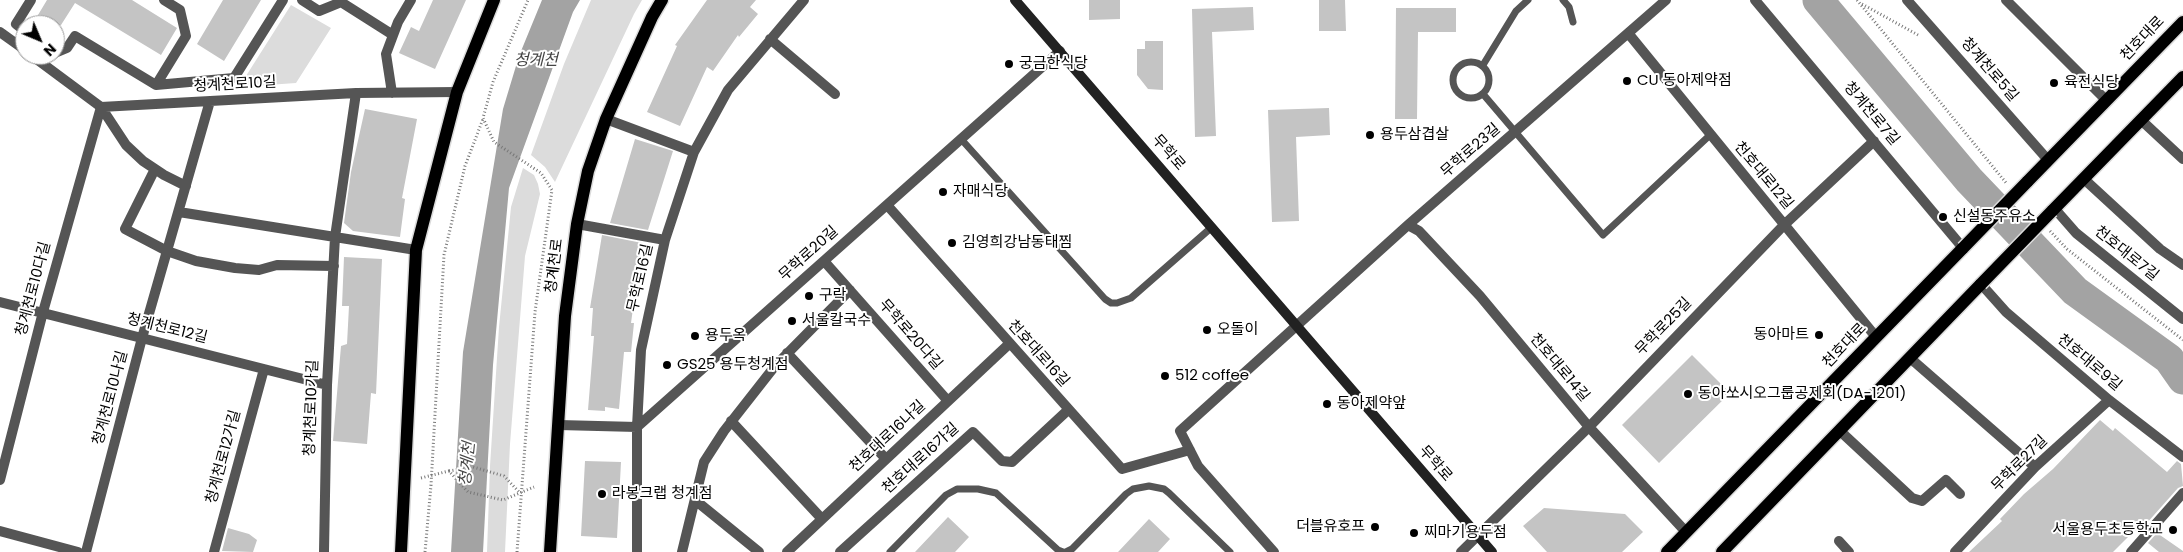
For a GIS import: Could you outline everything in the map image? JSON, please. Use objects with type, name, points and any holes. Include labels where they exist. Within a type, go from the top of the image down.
[{"type":"main road","points":[[401,552],[416,250],[457,92],[494,0]]},
{"type":"main road","name":"청계천로","points":[[550,552],[565,316],[577,224],[588,171],[606,119],[652,17],[662,0]]},
{"type":"main road","name":"무학로","points":[[1015,0],[1492,552]]},
{"type":"main road","name":"천호대로","points":[[1666,552],[2183,22]]},
{"type":"main road","points":[[1722,552],[2183,77]]},
{"type":"street","points":[[21,15],[30,0]]},
{"type":"street","points":[[164,0],[180,10]]},
{"type":"street","points":[[156,84],[186,36],[180,10],[186,0]]},
{"type":"street","points":[[65,49],[75,36],[156,84],[234,78],[282,0]]},
{"type":"street","points":[[302,0],[320,11],[341,1],[392,35]]},
{"type":"street","points":[[392,93],[386,54],[392,35],[411,0]]},
{"type":"street","name":"무학로16길","points":[[637,552],[637,427],[641,350],[665,240],[694,152],[728,90],[804,0]]},
{"type":"street","name":"무학로23길","points":[[1298,327],[1408,225],[1666,0]]},
{"type":"street","name":"청계천로7길","points":[[1755,0],[1963,248]]},
{"type":"street","name":"청계천로5길","points":[[1907,0],[2048,160]]},
{"type":"street","points":[[2006,0],[2106,100]]},
{"type":"street","points":[[0,32],[15,43]]},
{"type":"street","name":"천호대로12길","points":[[1628,33],[1876,337]]},
{"type":"street","points":[[770,39],[835,94]]},
{"type":"street","name":"무학로20길","points":[[637,427],[1060,51]]},
{"type":"street","points":[[44,65],[101,108],[126,145],[155,169],[186,186]]},
{"type":"street","name":"청계천로10길","points":[[101,108],[356,93],[457,92]]},
{"type":"street","name":"청계천로10가길","points":[[324,552],[327,386],[335,237],[356,93]]},
{"type":"street","name":"청계천로10나길","points":[[86,552],[142,338],[210,101]]},
{"type":"street","name":"청계천로10다길","points":[[0,480],[43,312],[101,108]]},
{"type":"street","points":[[606,119],[694,152]]},
{"type":"street","points":[[2142,120],[2183,159]]},
{"type":"street","name":"무학로25길","points":[[1461,552],[1589,427],[1784,225],[1874,141]]},
{"type":"street","points":[[155,169],[125,229],[167,251],[196,261],[235,268],[259,270],[277,266],[334,266]]},
{"type":"street","points":[[2084,179],[2160,248],[2183,265]]},
{"type":"street","name":"천호대로16길","points":[[887,206],[1122,469],[1190,450]]},
{"type":"street","name":"천호대로7길","points":[[2053,210],[2076,233],[2183,320]]},
{"type":"street","points":[[178,212],[416,250]]},
{"type":"street","points":[[577,224],[665,240]]},
{"type":"street","name":"천호대로14길","points":[[1408,225],[1419,231],[1480,296],[1589,427],[1686,532]]},
{"type":"street","name":"무학로20다길","points":[[824,261],[948,401]]},
{"type":"street","name":"천호대로9길","points":[[1982,284],[2006,312],[2109,400],[2183,457]]},
{"type":"street","points":[[682,552],[704,462],[731,421],[787,353],[850,290]]},
{"type":"street","name":"청계천로12길","points":[[0,302],[327,386]]},
{"type":"street","points":[[1274,552],[1198,466],[1180,431],[1298,327]]},
{"type":"street","name":"천호대로16나길","points":[[787,552],[1009,344]]},
{"type":"street","points":[[787,353],[886,459]]},
{"type":"street","points":[[1910,358],[2035,467]]},
{"type":"street","name":"청계천로12가길","points":[[214,552],[264,369]]},
{"type":"street","name":"무학로27길","points":[[1955,552],[2035,467],[2109,400]]},
{"type":"street","name":"천호대로16가길","points":[[840,552],[973,432],[1002,461],[1012,462],[1068,410]]},
{"type":"street","points":[[731,421],[822,519]]},
{"type":"street","points":[[558,425],[637,427]]},
{"type":"street","points":[[1840,431],[1912,498],[1922,501],[1946,480],[1960,494]]},
{"type":"street","points":[[2131,552],[2183,494]]},
{"type":"street","points":[[695,500],[760,552]]},
{"type":"street","points":[[0,531],[78,552]]},
{"type":"street","points":[[1839,541],[1849,552]]},
{"type":"lane","points":[[1483,65],[1516,11],[1528,0]]},
{"type":"lane","points":[[1563,0],[1569,7],[1573,22]]},
{"type":"lane","points":[[1465,62],[1477,62],[1483,65],[1490,76],[1490,82],[1483,94],[1473,98],[1462,96],[1454,87],[1453,82],[1456,70],[1465,62]]},
{"type":"lane","points":[[1483,94],[1603,235],[1710,134]]},
{"type":"lane","points":[[961,139],[1105,299],[1111,303],[1131,298],[1212,227]]},
{"type":"lane","points":[[890,552],[946,495],[957,489],[978,489],[996,493],[1058,550],[1065,552],[1072,549],[1126,494],[1133,489],[1149,486],[1169,493],[1230,552]]},
{"type":"path","points":[[425,552],[431,485],[444,255],[465,166],[483,118],[493,82],[528,0]]},
{"type":"path","points":[[1859,3],[1920,36]]},
{"type":"path","points":[[483,118],[494,142],[541,173],[552,190],[535,312],[518,552]]},
{"type":"path","points":[[421,478],[474,466],[504,476],[520,493]]},
{"type":"path","points":[[449,471],[468,492],[503,500],[534,487]]},
{"type":"shaded area","points":[[591,0],[642,0],[555,182],[545,167],[531,155],[564,64]]},
{"type":"shaded area","points":[[291,5],[331,28],[296,83],[239,87]]},
{"type":"shaded area","points":[[523,168],[534,175],[540,194],[525,256],[510,444],[505,552],[487,552],[490,466],[499,327],[511,207]]},
{"type":"water","name":"청계천","points":[[542,0],[580,0],[573,12],[509,188],[493,365],[483,552],[451,552],[463,352],[503,109],[519,56]]},
{"type":"building","points":[[47,0],[132,0],[177,28],[161,55],[75,3],[65,19],[65,15],[38,15]]},
{"type":"building","points":[[223,0],[261,0],[224,61],[197,44]]},
{"type":"building","points":[[433,0],[466,0],[435,69],[399,53],[411,27],[419,31]]},
{"type":"building","points":[[707,0],[756,0],[750,7],[758,14],[739,37],[738,35],[713,71],[707,67],[680,126],[647,112],[677,46],[675,45]]},
{"type":"building","points":[[1089,0],[1120,0],[1120,19],[1089,20]]},
{"type":"building","points":[[1319,0],[1345,0],[1346,31],[1319,31]]},
{"type":"building","points":[[1253,7],[1254,30],[1212,32],[1216,136],[1195,137],[1192,9]]},
{"type":"building","points":[[1396,8],[1456,8],[1456,32],[1418,32],[1417,119],[1395,119]]},
{"type":"building","points":[[1145,41],[1163,41],[1163,90],[1148,89],[1137,75],[1137,49],[1145,49]]},
{"type":"building","points":[[1329,108],[1330,135],[1296,137],[1299,221],[1272,222],[1268,110]]},
{"type":"building","points":[[365,109],[417,119],[402,198],[405,199],[400,237],[353,231],[344,223],[351,172]]},
{"type":"building","points":[[635,139],[673,151],[648,230],[610,223]]},
{"type":"building","points":[[602,235],[642,243],[631,323],[634,323],[631,352],[624,352],[619,409],[605,407],[605,411],[588,410],[594,336],[591,336],[593,308],[590,308]]},
{"type":"building","points":[[344,257],[382,259],[376,394],[371,393],[367,444],[333,441],[341,346],[347,344],[349,306],[342,306]]},
{"type":"building","points":[[1692,355],[1730,393],[1659,463],[1622,425]]},
{"type":"building","points":[[2100,420],[2113,431],[2115,428],[2167,472],[2177,461],[2181,464],[2183,486],[2178,488],[2138,533],[2135,530],[2113,552],[1969,552],[2002,521],[2000,519],[2024,494],[2053,469]]},
{"type":"building","points":[[585,461],[621,462],[617,538],[581,536]]},
{"type":"building","points":[[1544,508],[1625,514],[1643,532],[1622,552],[1547,552],[1523,526]]},
{"type":"building","points":[[948,517],[969,537],[955,552],[915,552]]},
{"type":"building","points":[[1149,519],[1170,539],[1158,552],[1118,552]]},
{"type":"building","points":[[228,528],[249,534],[257,540],[253,552],[222,551]]},
{"type":"building","points":[[2157,533],[2183,552],[2159,552],[2148,543]]},
{"type":"waterway","points":[[1818,0],[1969,180],[2075,291],[2169,359],[2183,379]]},
{"type":"place","name":"궁금한식당","points":[[1009,64]]},
{"type":"place","name":"CU 동아제약점","points":[[1627,81]]},
{"type":"place","name":"육전식당","points":[[2054,83]]},
{"type":"place","name":"용두삼겹살","points":[[1370,135]]},
{"type":"place","name":"자매식당","points":[[943,192]]},
{"type":"place","name":"신설동주유소","points":[[1943,217]]},
{"type":"place","name":"김영희강남동태찜","points":[[952,243]]},
{"type":"place","name":"구락","points":[[809,296]]},
{"type":"place","name":"서울칼국수","points":[[792,321]]},
{"type":"place","name":"오돌이","points":[[1207,330]]},
{"type":"place","name":"동아마트","points":[[1819,335]]},
{"type":"place","name":"용두옥","points":[[695,336]]},
{"type":"place","name":"GS25 용두청계점","points":[[667,365]]},
{"type":"place","name":"512 coffee","points":[[1165,376]]},
{"type":"place","name":"동아쏘시오그룹공제회(DA-1201)","points":[[1688,394]]},
{"type":"place","name":"동아제약앞","points":[[1327,404]]},
{"type":"place","name":"라봉크랩 청계점","points":[[602,494]]},
{"type":"place","name":"더블유호프","points":[[1375,527]]},
{"type":"place","name":"서울용두초등학교","points":[[2173,530]]},
{"type":"place","name":"찌마기용두점","points":[[1414,533]]}]
